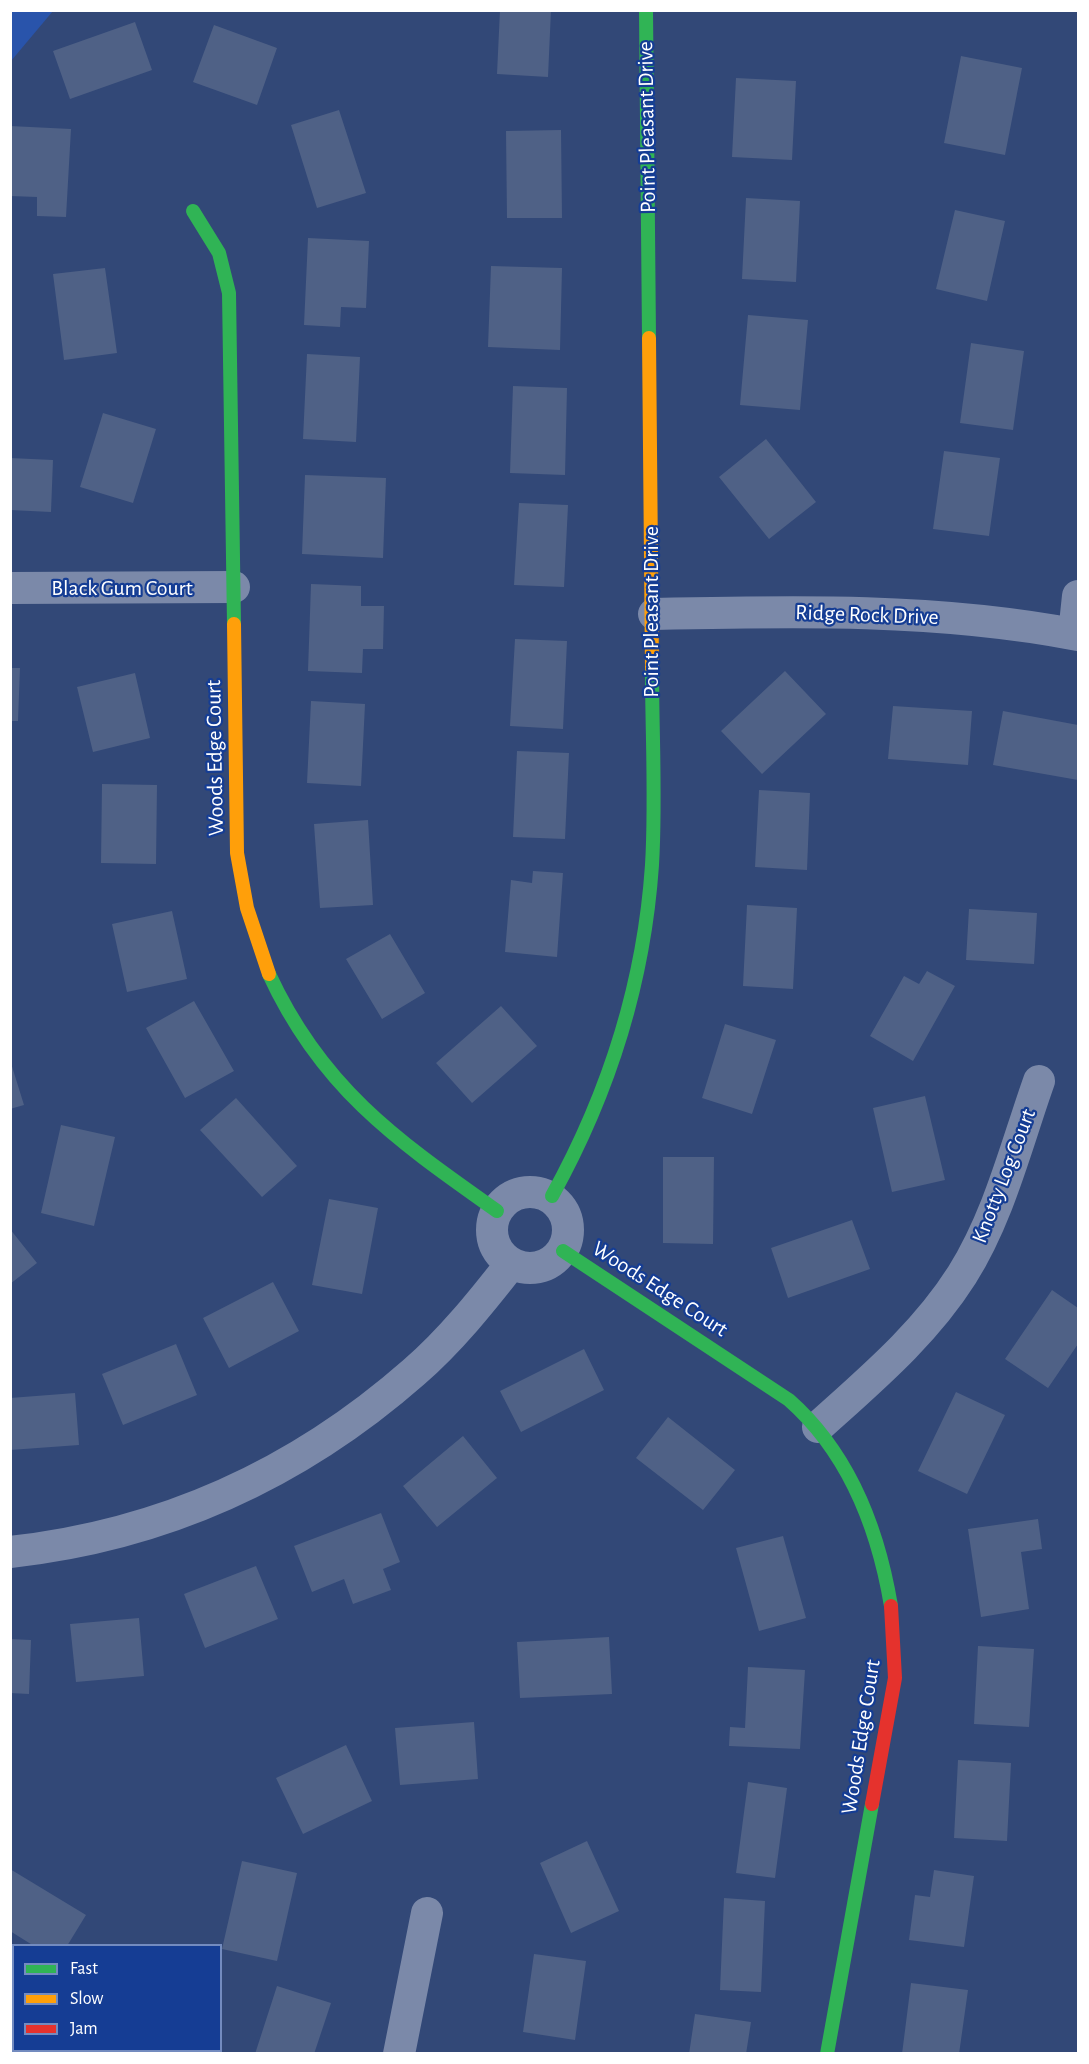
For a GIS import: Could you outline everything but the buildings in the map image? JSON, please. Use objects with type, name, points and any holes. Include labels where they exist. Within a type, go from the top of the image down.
[{"type":"street","name":"Point Pleasant Drive","points":[[552,1196],[566,1173],[599,1101],[622,1036],[639,968],[648,916],[652,863],[654,614],[651,543],[646,10]]},
{"type":"street","name":"Woods Edge Court","points":[[193,211],[219,253],[226,273],[229,292],[237,853],[249,916],[272,981],[313,1052],[362,1109],[410,1149],[497,1211]]},
{"type":"street","name":"Black Gum Court","points":[[10,588],[234,587]]},
{"type":"street","points":[[1076,634],[1078,596]]},
{"type":"street","name":"Ridge Rock Drive","points":[[654,614],[880,612],[1014,624],[1076,634]]},
{"type":"street","name":"Knotty Log Court","points":[[818,1427],[906,1347],[962,1276],[995,1211],[1039,1081]]},
{"type":"street","points":[[528,1192],[552,1196],[566,1217],[569,1228],[563,1251],[545,1266],[522,1268],[511,1264],[495,1246],[492,1222],[497,1211],[510,1198],[528,1192]]},
{"type":"street","name":"Woods Edge Court","points":[[563,1251],[789,1400],[818,1427],[839,1459],[862,1502],[882,1555],[890,1588],[896,1644],[895,1678],[827,2054]]},
{"type":"street","points":[[10,1552],[94,1539],[148,1525],[210,1504],[317,1446],[415,1372],[463,1321],[511,1264]]},
{"type":"street","points":[[399,2054],[427,1913]]},
{"type":"shaded area","points":[[10,11],[53,11],[11,61]]},
{"type":"traffic: fast","points":[[646,10],[649,338]]},
{"type":"traffic: fast","points":[[193,211],[219,253],[229,293],[234,624]]},
{"type":"traffic: fast","points":[[552,1196],[591,1117],[607,1077],[632,994],[641,952],[648,909],[653,841],[652,669]]},
{"type":"traffic: fast","points":[[269,974],[290,1014],[313,1050],[338,1081],[395,1136],[497,1211]]},
{"type":"traffic: fast","points":[[563,1251],[789,1400],[810,1421],[844,1468],[858,1494],[878,1548],[891,1606]]},
{"type":"traffic: fast","points":[[827,2054],[872,1804]]},
{"type":"traffic: slow","points":[[649,338],[652,669]]},
{"type":"traffic: slow","points":[[234,624],[237,853],[247,908],[269,974]]},
{"type":"traffic: jam","points":[[872,1804],[895,1678],[891,1606]]}]
